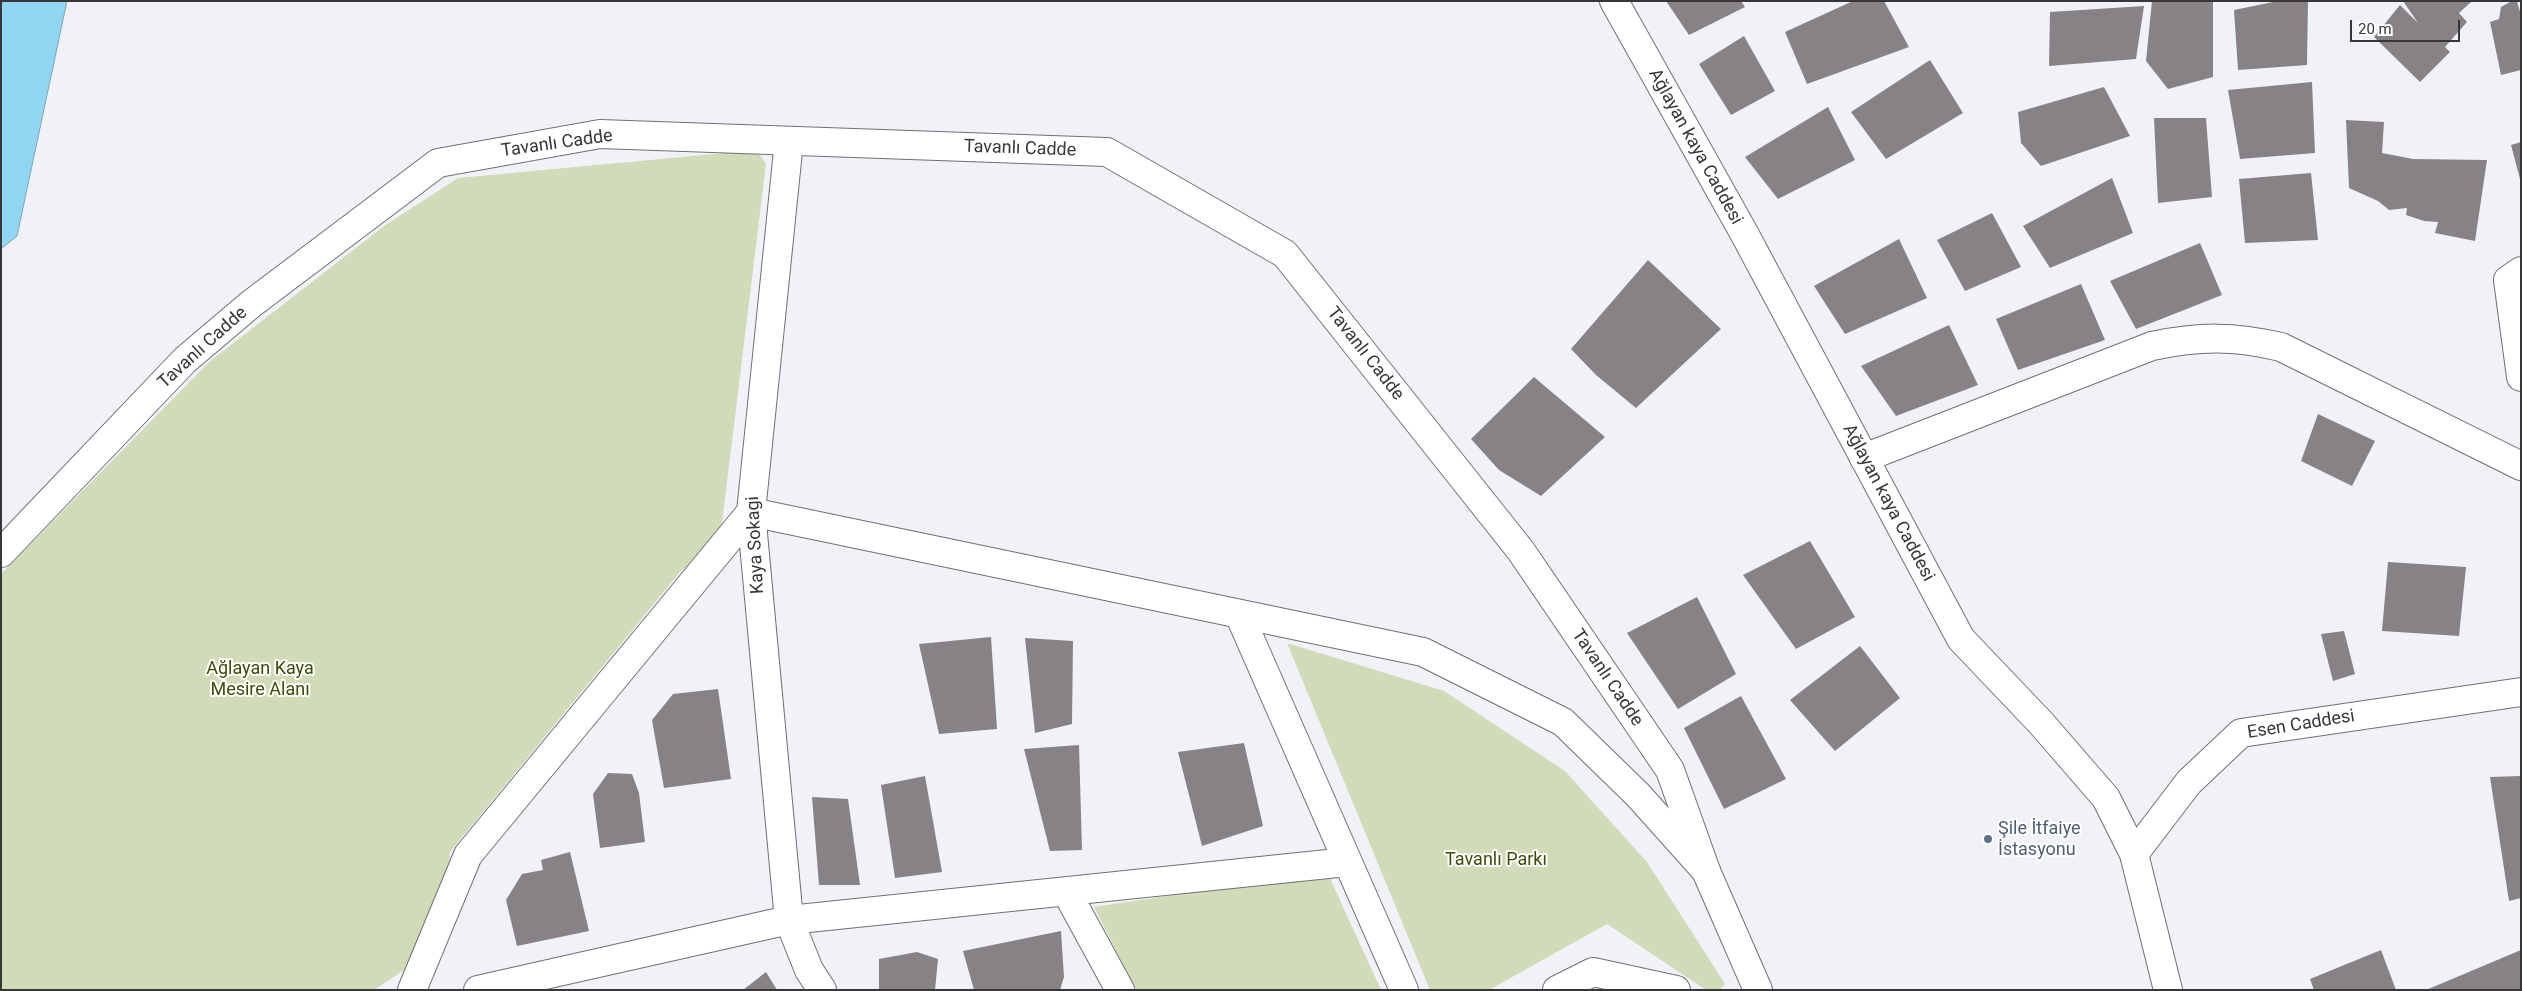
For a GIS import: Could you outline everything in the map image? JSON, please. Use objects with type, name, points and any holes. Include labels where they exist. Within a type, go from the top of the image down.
[{"type":"street","name":"Ağlayan kaya Caddesi","points":[[1614,1],[1744,233],[1961,639],[2041,723],[2106,798],[2134,854],[2168,990]]},
{"type":"street","name":"Tavanlı Cadde","points":[[1,553],[185,360],[251,304],[438,163],[600,134],[1106,152],[1286,254],[1532,567],[1670,770],[1706,871],[1758,990]]},
{"type":"street","name":"Kaya Sokagi","points":[[788,141],[751,512],[789,920],[809,970],[822,990]]},
{"type":"street","points":[[2521,271],[2508,280],[2521,377]]},
{"type":"street","points":[[1864,458],[2152,346],[2185,339],[2219,337],[2250,340],[2281,347],[2521,466]]},
{"type":"street","points":[[412,990],[468,855],[751,512],[1422,652],[1564,722],[1638,795],[1706,871]]},
{"type":"street","points":[[1239,614],[1404,990]]},
{"type":"street","name":"Esen Caddesi","points":[[2134,854],[2189,782],[2242,733],[2521,692]]},
{"type":"street","points":[[478,990],[789,920],[1347,862]]},
{"type":"street","points":[[1066,891],[1120,990]]},
{"type":"street","points":[[1557,990],[1593,972],[1676,990]]},
{"type":"green space","name":"Ağlayan Kaya Mesire Alanı","points":[[757,150],[766,164],[720,539],[680,572],[450,852],[449,915],[436,949],[374,990],[1,990],[1,574],[209,362],[384,226],[458,178]]},
{"type":"green space","name":"Tavanlı Parkı","points":[[1287,643],[1444,691],[1565,771],[1647,862],[1725,984],[1720,990],[1706,990],[1607,924],[1489,990],[1430,990]]},
{"type":"green space","points":[[1327,872],[1381,990],[1136,990],[1094,907]]},
{"type":"water","points":[[1,1],[67,1],[17,236],[1,249]]},
{"type":"building","points":[[1666,1],[1741,1],[1745,7],[1689,35]]},
{"type":"building","points":[[1853,1],[1884,1],[1909,47],[1807,84],[1785,32]]},
{"type":"building","points":[[2152,1],[2213,1],[2213,77],[2168,89],[2146,61]]},
{"type":"building","points":[[2278,1],[2308,1],[2307,65],[2238,70],[2234,10]]},
{"type":"building","points":[[2403,1],[2472,1],[2459,13],[2467,22],[2445,47],[2450,52],[2420,82],[2374,37],[2400,5],[2418,23]]},
{"type":"building","points":[[2512,1],[2517,1],[2521,15],[2521,70],[2501,75],[2490,22],[2499,19],[2501,7]]},
{"type":"building","points":[[2144,6],[2136,59],[2049,66],[2050,12]]},
{"type":"building","points":[[1744,36],[1775,91],[1731,115],[1699,64]]},
{"type":"building","points":[[1930,60],[1963,113],[1886,159],[1851,112]]},
{"type":"building","points":[[2312,82],[2315,153],[2240,159],[2228,90]]},
{"type":"building","points":[[2104,87],[2130,136],[2041,166],[2021,143],[2018,112]]},
{"type":"building","points":[[1828,107],[1855,160],[1778,199],[1745,157]]},
{"type":"building","points":[[2154,118],[2206,118],[2212,197],[2158,203]]},
{"type":"building","points":[[2346,120],[2384,122],[2382,153],[2413,159],[2487,160],[2475,241],[2435,233],[2438,222],[2424,221],[2406,215],[2407,208],[2389,210],[2378,201],[2349,188]]},
{"type":"building","points":[[2521,142],[2521,179],[2520,179],[2511,145]]},
{"type":"building","points":[[2311,173],[2318,240],[2245,243],[2239,179]]},
{"type":"building","points":[[2112,178],[2133,233],[2050,268],[2023,226]]},
{"type":"building","points":[[1992,213],[2021,267],[1965,291],[1937,240]]},
{"type":"building","points":[[1899,239],[1927,298],[1845,334],[1814,286]]},
{"type":"building","points":[[2200,243],[2222,295],[2136,329],[2110,281]]},
{"type":"building","points":[[1648,260],[1721,329],[1636,408],[1596,375],[1571,349]]},
{"type":"building","points":[[2081,284],[2105,340],[2018,370],[1996,319]]},
{"type":"building","points":[[1949,325],[1978,385],[1896,416],[1861,366]]},
{"type":"building","points":[[1534,377],[1605,437],[1541,496],[1499,470],[1471,439]]},
{"type":"building","points":[[2318,414],[2375,441],[2352,486],[2301,461]]},
{"type":"building","points":[[1810,541],[1855,617],[1796,649],[1743,575]]},
{"type":"building","points":[[2388,562],[2466,567],[2459,636],[2382,631]]},
{"type":"building","points":[[1697,597],[1736,674],[1678,709],[1627,633]]},
{"type":"building","points":[[2344,631],[2355,674],[2333,681],[2321,634]]},
{"type":"building","points":[[991,637],[997,729],[939,734],[919,644]]},
{"type":"building","points":[[1025,638],[1073,641],[1072,724],[1035,733]]},
{"type":"building","points":[[1860,646],[1900,698],[1835,751],[1790,700]]},
{"type":"building","points":[[718,689],[731,779],[664,788],[652,720],[673,694]]},
{"type":"building","points":[[1741,696],[1786,779],[1724,809],[1684,728]]},
{"type":"building","points":[[1244,743],[1263,826],[1202,846],[1178,752]]},
{"type":"building","points":[[1079,745],[1082,850],[1050,851],[1024,749]]},
{"type":"building","points":[[608,773],[632,774],[639,793],[645,842],[600,848],[593,794]]},
{"type":"building","points":[[925,776],[942,872],[895,878],[881,785]]},
{"type":"building","points":[[2521,776],[2521,898],[2509,901],[2490,777]]},
{"type":"building","points":[[812,797],[848,799],[860,885],[819,885]]},
{"type":"building","points":[[570,852],[589,931],[517,946],[506,900],[522,874],[543,870],[541,860]]},
{"type":"building","points":[[1061,931],[1064,977],[1060,990],[974,990],[963,951]]},
{"type":"building","points":[[2381,950],[2396,990],[2314,990],[2310,979]]},
{"type":"building","points":[[2521,950],[2521,990],[2426,990]]},
{"type":"building","points":[[917,952],[938,959],[935,990],[879,990],[879,959]]},
{"type":"building","points":[[766,972],[777,990],[743,990]]},
{"type":"place","name":"Şile İtfaiye İstasyonu","points":[[1988,839]]}]
